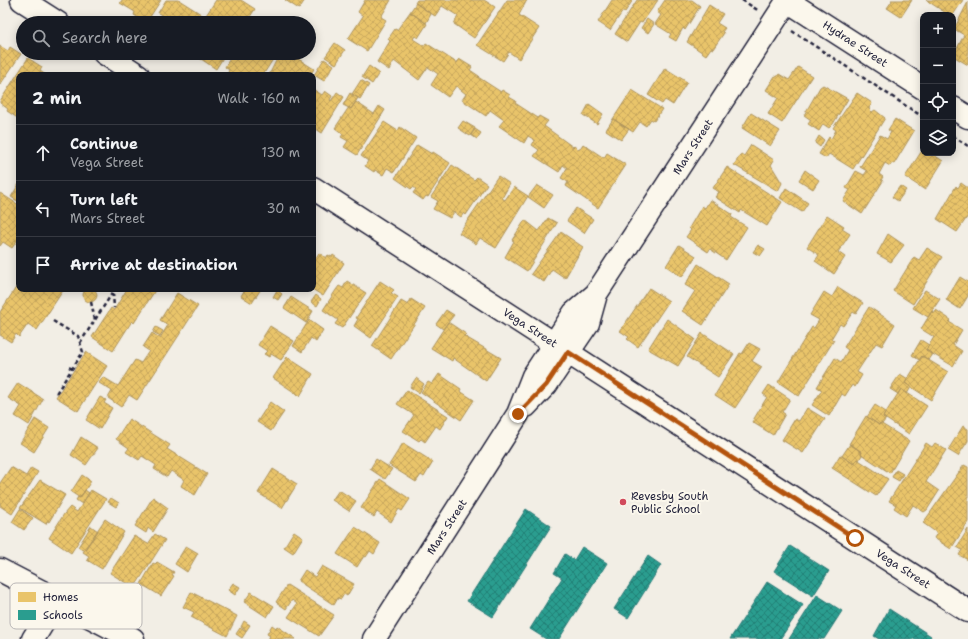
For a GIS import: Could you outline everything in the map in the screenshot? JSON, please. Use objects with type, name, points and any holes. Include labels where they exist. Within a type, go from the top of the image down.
[{"type":"street","points":[[22,0],[47,16]]},
{"type":"street","name":"Mars Street","points":[[374,639],[518,414],[533,376],[561,348],[574,313],[596,294],[788,0]]},
{"type":"street","name":"Hydrae Street","points":[[788,0],[920,86]]},
{"type":"street","points":[[115,60],[133,72]]},
{"type":"street","points":[[956,110],[968,117]]},
{"type":"street","name":"Vega Street","points":[[316,190],[968,611]]},
{"type":"street","points":[[0,570],[25,583]]},
{"type":"street","points":[[33,639],[39,629]]},
{"type":"street","points":[[114,629],[133,639]]},
{"type":"path","points":[[742,0],[920,115]]},
{"type":"path","points":[[956,138],[968,146]]},
{"type":"path","points":[[113,292],[114,308]]},
{"type":"path","points":[[80,343],[113,292]]},
{"type":"path","points":[[91,302],[95,320]]},
{"type":"path","points":[[53,321],[78,336],[83,352],[55,395]]},
{"type":"path","points":[[69,366],[72,369]]},
{"type":"building: Homes","points":[[122,0],[161,0],[151,16],[136,16],[134,15],[135,12],[120,3]]},
{"type":"building: Homes","points":[[166,0],[179,0],[201,14],[200,16],[163,16],[158,13]]},
{"type":"building: Homes","points":[[216,0],[241,0],[255,9],[250,16],[206,16]]},
{"type":"building: Homes","points":[[285,0],[305,0],[299,9]]},
{"type":"building: Homes","points":[[365,0],[391,0],[381,17],[386,20],[367,51],[348,39],[363,16],[358,12]]},
{"type":"building: Homes","points":[[417,0],[484,0],[495,7],[474,38],[454,24],[458,16],[442,6],[435,16],[415,3]]},
{"type":"building: Homes","points":[[507,0],[527,0],[519,15],[539,28],[519,59],[509,52],[503,61],[477,45]]},
{"type":"building: Homes","points":[[612,0],[633,0],[625,12],[623,11],[610,30],[598,22]]},
{"type":"building: Homes","points":[[637,0],[658,0],[642,23],[640,22],[627,42],[615,34]]},
{"type":"building: Homes","points":[[665,0],[692,0],[700,6],[685,30],[683,28],[676,41],[669,37],[671,34],[655,24],[661,15],[657,12]]},
{"type":"building: Homes","points":[[891,0],[912,0],[901,17],[887,8],[892,1]]},
{"type":"building: Homes","points":[[926,0],[963,0],[955,12],[944,12]]},
{"type":"building: Homes","points":[[968,2],[968,65],[956,58],[956,50],[964,35],[956,30],[956,25]]},
{"type":"building: Homes","points":[[416,3],[431,14],[426,23],[410,12]]},
{"type":"building: Homes","points":[[709,5],[723,14],[717,23],[725,28],[722,32],[724,33],[713,49],[711,48],[706,55],[687,42]]},
{"type":"building: Homes","points":[[410,12],[427,24],[418,38],[415,36],[413,39],[424,46],[426,43],[457,63],[459,59],[472,67],[470,70],[479,76],[478,77],[501,92],[502,90],[510,95],[509,97],[516,101],[515,103],[538,118],[539,116],[548,121],[544,126],[573,147],[574,146],[579,150],[583,144],[604,158],[607,153],[626,165],[598,208],[566,186],[568,182],[561,178],[567,168],[563,165],[559,172],[534,156],[539,150],[532,145],[535,140],[528,136],[524,143],[499,126],[504,120],[490,110],[486,116],[462,100],[466,94],[456,86],[448,97],[431,85],[438,74],[428,67],[419,80],[394,61],[389,70],[377,62],[390,41],[388,39],[395,29],[397,30]]},
{"type":"building: Homes","points":[[647,19],[654,24],[648,33],[641,28]]},
{"type":"building: Homes","points":[[335,43],[345,50],[336,64],[325,57]]},
{"type":"building: Homes","points":[[0,46],[8,51],[10,47],[16,51],[17,60],[0,85]]},
{"type":"building: Homes","points":[[324,59],[334,65],[324,81],[316,76],[316,72]]},
{"type":"building: Homes","points":[[27,60],[31,60],[42,67],[40,71],[42,72],[19,72]]},
{"type":"building: Homes","points":[[202,60],[222,60],[216,69]]},
{"type":"building: Homes","points":[[229,60],[273,60],[265,72],[228,72],[229,70],[225,67]]},
{"type":"building: Homes","points":[[276,60],[300,60],[314,69],[312,72],[270,72]]},
{"type":"building: Homes","points":[[369,66],[379,73],[372,84],[362,77]]},
{"type":"building: Homes","points":[[798,67],[812,76],[782,123],[768,114],[778,98],[766,90],[775,76],[777,77],[779,74],[789,80]]},
{"type":"building: Homes","points":[[665,68],[687,82],[673,105],[665,100],[662,104],[648,95]]},
{"type":"building: Homes","points":[[16,76],[16,117],[7,111],[8,109],[0,103]]},
{"type":"building: Homes","points":[[361,80],[369,85],[360,99],[352,94]]},
{"type":"building: Homes","points":[[823,85],[848,99],[833,124],[829,128],[823,124],[819,131],[808,124],[811,120],[804,115],[820,87]]},
{"type":"building: Homes","points":[[632,90],[662,109],[654,121],[651,119],[646,126],[640,122],[633,132],[613,119]]},
{"type":"building: Homes","points":[[316,91],[322,95],[325,91],[332,96],[331,101],[337,92],[344,97],[322,133],[316,129]]},
{"type":"building: Homes","points":[[350,93],[358,98],[351,109],[343,105]]},
{"type":"building: Homes","points":[[857,93],[872,103],[869,109],[872,112],[875,110],[885,118],[853,169],[829,154],[826,158],[819,154],[829,137],[831,139],[836,130],[833,128]]},
{"type":"building: Homes","points":[[356,102],[374,114],[379,106],[385,110],[357,155],[344,147],[348,141],[341,137],[343,134],[335,128],[349,107],[351,109]]},
{"type":"building: Homes","points":[[589,104],[603,114],[597,124],[583,115]]},
{"type":"building: Homes","points":[[751,113],[780,131],[770,146],[742,128]]},
{"type":"building: Homes","points":[[613,119],[629,129],[621,140],[606,130]]},
{"type":"building: Homes","points":[[895,119],[914,131],[894,164],[892,163],[890,166],[885,163],[879,174],[883,177],[881,180],[883,181],[862,214],[843,201],[850,190],[846,188],[856,171],[864,175],[867,171],[860,167],[880,135],[887,139],[891,132],[888,130]]},
{"type":"building: Homes","points":[[463,121],[475,128],[470,136],[458,128]]},
{"type":"building: Homes","points":[[384,122],[398,131],[400,127],[416,138],[394,172],[387,168],[383,175],[375,170],[374,172],[365,166],[368,161],[361,156]]},
{"type":"building: Homes","points":[[475,129],[481,133],[477,139],[471,135]]},
{"type":"building: Homes","points":[[819,136],[824,140],[820,147],[815,143]]},
{"type":"building: Homes","points":[[417,145],[432,154],[433,152],[450,163],[428,197],[426,196],[423,200],[413,193],[416,189],[413,187],[411,189],[395,178]]},
{"type":"building: Homes","points":[[751,145],[774,160],[771,165],[782,183],[778,191],[734,165],[741,154],[744,156]]},
{"type":"building: Homes","points":[[920,154],[920,156],[936,156],[943,161],[925,190],[905,177]]},
{"type":"building: Homes","points":[[452,165],[474,180],[477,177],[487,184],[466,215],[464,213],[461,217],[454,212],[450,218],[433,209],[438,201],[431,197]]},
{"type":"building: Homes","points":[[727,167],[782,202],[767,226],[741,210],[740,213],[715,197],[719,192],[713,188]]},
{"type":"building: Homes","points":[[805,170],[819,180],[813,189],[799,180]]},
{"type":"building: Homes","points":[[498,176],[510,184],[502,198],[505,200],[514,187],[528,196],[496,248],[480,238],[476,244],[459,233]]},
{"type":"building: Homes","points":[[961,183],[968,188],[968,216],[957,232],[937,219],[956,186],[958,188]]},
{"type":"building: Homes","points":[[537,185],[553,195],[544,208],[528,197]]},
{"type":"building: Homes","points":[[900,186],[906,190],[898,201],[892,197]]},
{"type":"building: Homes","points":[[786,188],[808,203],[802,212],[780,198]]},
{"type":"building: Homes","points":[[16,189],[16,200],[11,197]]},
{"type":"building: Homes","points":[[0,193],[16,203],[16,242],[12,248],[3,242],[0,246]]},
{"type":"building: Homes","points":[[710,200],[732,214],[731,217],[747,227],[726,260],[710,249],[708,252],[686,237],[691,230],[689,228],[702,206],[705,208]]},
{"type":"building: Homes","points":[[576,208],[593,219],[584,233],[567,221]]},
{"type":"building: Homes","points":[[827,215],[844,226],[842,229],[850,234],[838,252],[845,257],[834,274],[815,261],[819,255],[807,247]]},
{"type":"building: Homes","points":[[548,218],[557,223],[527,271],[505,257],[514,241],[512,240],[525,220],[539,231]]},
{"type":"building: Homes","points":[[561,232],[583,247],[565,278],[552,269],[544,282],[531,274]]},
{"type":"building: Homes","points":[[888,234],[904,245],[891,262],[877,254]]},
{"type":"building: Homes","points":[[679,245],[696,256],[682,277],[666,266]]},
{"type":"building: Homes","points":[[758,245],[765,249],[760,256],[753,252]]},
{"type":"building: Homes","points":[[927,248],[942,257],[913,304],[893,291],[914,257],[919,260]]},
{"type":"building: Homes","points":[[319,253],[326,258],[328,255],[332,257],[333,255],[344,263],[323,296],[316,292],[316,258]]},
{"type":"building: Homes","points":[[698,264],[729,284],[703,325],[682,311],[695,291],[685,285]]},
{"type":"building: Homes","points":[[960,277],[968,282],[968,296],[960,309],[946,300]]},
{"type":"building: Homes","points":[[347,281],[366,293],[342,328],[335,324],[338,320],[323,310],[339,286],[343,288]]},
{"type":"building: Homes","points":[[380,281],[394,290],[391,293],[398,297],[371,338],[354,326],[358,319],[356,318]]},
{"type":"building: Homes","points":[[838,287],[863,303],[856,314],[853,312],[843,326],[840,324],[831,339],[834,340],[799,396],[778,382],[812,327],[814,328],[819,320],[810,315],[824,292],[832,297]]},
{"type":"building: Homes","points":[[16,288],[16,292],[62,292],[37,330],[28,324],[19,337],[16,334],[11,342],[0,335],[0,312]]},
{"type":"building: Homes","points":[[649,288],[669,301],[638,347],[627,339],[629,337],[620,331]]},
{"type":"building: Homes","points":[[925,290],[940,299],[928,317],[913,308]]},
{"type":"building: Homes","points":[[83,292],[97,292],[97,298],[93,302],[87,302],[83,298]]},
{"type":"building: Homes","points":[[125,292],[154,292],[134,323],[132,321],[113,351],[92,337],[111,308],[114,310]]},
{"type":"building: Homes","points":[[243,292],[259,292],[252,303],[241,296]]},
{"type":"building: Homes","points":[[276,292],[282,294],[278,300],[273,297]]},
{"type":"building: Homes","points":[[177,293],[198,306],[137,400],[129,395],[121,407],[108,398],[112,391],[99,383],[103,377],[118,386],[135,360],[141,363],[149,351],[143,347],[152,333],[160,338],[168,325],[160,320]]},
{"type":"building: Homes","points":[[316,295],[321,299],[317,306],[311,302]]},
{"type":"building: Homes","points":[[291,297],[313,311],[306,323],[284,308]]},
{"type":"building: Homes","points":[[411,299],[425,308],[391,359],[372,346],[401,301],[408,305]]},
{"type":"building: Homes","points":[[869,307],[895,324],[882,346],[876,343],[857,372],[862,375],[855,387],[852,385],[845,396],[842,394],[829,416],[812,405],[822,390],[817,387],[835,358],[841,362],[848,350],[844,347]]},
{"type":"building: Homes","points":[[446,310],[454,315],[443,329],[436,324]]},
{"type":"building: Homes","points":[[936,310],[951,320],[949,322],[962,330],[953,345],[962,351],[953,366],[926,350],[934,337],[921,329],[932,311],[934,313]]},
{"type":"building: Homes","points":[[667,319],[695,339],[678,366],[648,349]]},
{"type":"building: Homes","points":[[309,320],[323,330],[316,342],[311,338],[302,352],[293,346]]},
{"type":"building: Homes","points":[[448,322],[466,334],[464,336],[501,358],[486,381],[453,358],[452,361],[431,348]]},
{"type":"building: Homes","points":[[270,326],[294,341],[281,360],[271,354],[269,357],[264,354],[267,351],[258,345]]},
{"type":"building: Homes","points":[[156,327],[163,331],[160,336],[153,332]]},
{"type":"building: Homes","points":[[702,333],[734,354],[718,377],[687,357]]},
{"type":"building: Homes","points":[[921,340],[929,345],[926,350],[933,354],[929,360],[922,356],[919,360],[912,355]]},
{"type":"building: Homes","points":[[749,343],[760,349],[752,361],[762,367],[735,408],[715,395],[740,353],[742,354]]},
{"type":"building: Homes","points":[[86,352],[107,366],[78,411],[56,397]]},
{"type":"building: Homes","points":[[922,356],[948,372],[931,400],[905,383]]},
{"type":"building: Homes","points":[[287,357],[313,374],[300,396],[273,378]]},
{"type":"building: Homes","points":[[439,374],[474,400],[461,420],[421,392],[428,382],[432,384]]},
{"type":"building: Homes","points":[[900,374],[908,379],[905,383],[911,387],[907,394],[901,389],[898,394],[890,389]]},
{"type":"building: Homes","points":[[416,378],[424,384],[419,393],[410,387]]},
{"type":"building: Homes","points":[[18,383],[43,399],[29,425],[15,416],[21,406],[8,398]]},
{"type":"building: Homes","points":[[769,385],[790,399],[782,412],[785,414],[773,435],[752,422],[767,397],[763,394]]},
{"type":"building: Homes","points":[[901,389],[927,406],[909,434],[883,417]]},
{"type":"building: Homes","points":[[407,390],[448,416],[440,429],[436,426],[425,442],[421,439],[419,441],[403,431],[414,415],[397,404]]},
{"type":"building: Homes","points":[[100,397],[106,400],[104,403],[112,408],[100,429],[86,420]]},
{"type":"building: Homes","points":[[270,402],[284,412],[271,431],[257,422]]},
{"type":"building: Homes","points":[[875,405],[886,412],[883,417],[886,419],[879,425],[867,417]]},
{"type":"building: Homes","points":[[807,408],[825,419],[803,453],[782,440],[795,419],[799,421]]},
{"type":"building: Homes","points":[[866,416],[879,425],[880,423],[909,441],[890,473],[861,454],[862,452],[849,444]]},
{"type":"building: Homes","points":[[35,419],[49,428],[34,452],[20,443]]},
{"type":"building: Homes","points":[[129,419],[170,445],[167,449],[207,474],[195,495],[181,486],[184,480],[171,471],[167,477],[154,469],[156,465],[142,456],[139,460],[126,452],[129,448],[116,439]]},
{"type":"building: Homes","points":[[963,426],[968,429],[968,441],[958,456],[948,450]]},
{"type":"building: Homes","points":[[81,437],[98,448],[86,465],[71,455]]},
{"type":"building: Homes","points":[[403,443],[433,462],[424,477],[421,475],[416,482],[389,465]]},
{"type":"building: Homes","points":[[926,443],[932,447],[935,443],[946,450],[926,482],[939,491],[927,510],[924,512],[913,505],[906,516],[894,508],[896,505],[889,501]]},
{"type":"building: Homes","points":[[850,444],[862,452],[859,460],[857,459],[854,464],[842,456]]},
{"type":"building: Homes","points":[[840,455],[854,464],[857,459],[888,479],[876,496],[832,468]]},
{"type":"building: Homes","points":[[376,459],[392,469],[385,479],[370,469]]},
{"type":"building: Homes","points":[[964,465],[968,467],[968,522],[951,549],[934,538],[937,533],[923,523]]},
{"type":"building: Homes","points":[[11,467],[26,476],[31,468],[38,472],[12,514],[0,506],[0,483]]},
{"type":"building: Homes","points":[[273,469],[297,484],[282,508],[258,493]]},
{"type":"building: Homes","points":[[896,470],[903,474],[899,481],[892,477]]},
{"type":"building: Homes","points":[[82,475],[91,481],[80,498],[71,492]]},
{"type":"building: Homes","points":[[380,479],[410,499],[402,511],[399,509],[391,522],[377,512],[374,517],[361,508]]},
{"type":"building: Homes","points":[[40,480],[65,495],[49,522],[47,521],[46,524],[20,508]]},
{"type":"building: Homes","points":[[85,490],[89,493],[82,504],[76,500],[78,497],[80,498]]},
{"type":"building: Homes","points":[[91,490],[106,499],[71,553],[49,538],[70,507],[77,512]]},
{"type":"building: Homes","points":[[339,490],[356,501],[349,511],[332,500]]},
{"type":"building: Homes","points":[[153,497],[168,508],[153,532],[148,528],[146,533],[135,526]]},
{"type":"building: Homes","points":[[111,498],[119,503],[116,507],[108,502]]},
{"type":"building: Homes","points":[[20,509],[33,518],[24,530],[12,522]]},
{"type":"building: Homes","points":[[105,519],[124,532],[102,569],[87,560],[89,556],[83,552]]},
{"type":"building: Homes","points":[[91,526],[98,531],[84,551],[78,547]]},
{"type":"building: Homes","points":[[355,527],[380,543],[374,554],[370,551],[366,557],[364,556],[357,567],[337,554]]},
{"type":"building: Homes","points":[[968,529],[968,560],[959,555],[962,550],[957,547]]},
{"type":"building: Homes","points":[[294,531],[303,537],[293,553],[284,547]]},
{"type":"building: Homes","points":[[155,534],[165,540],[137,583],[126,583],[110,573],[134,536],[148,544]]},
{"type":"building: Homes","points":[[186,546],[198,553],[187,572],[175,564]]},
{"type":"building: Homes","points":[[157,562],[174,572],[172,575],[174,576],[161,596],[142,583],[153,563],[155,564]]},
{"type":"building: Homes","points":[[322,566],[354,584],[347,596],[344,594],[341,599],[338,598],[334,605],[298,581],[305,570],[315,577]]},
{"type":"building: Homes","points":[[233,583],[240,587],[235,595],[228,590]]},
{"type":"building: Homes","points":[[287,585],[334,615],[319,636],[288,617],[297,604],[292,600],[286,609],[276,602]]},
{"type":"building: Homes","points":[[191,592],[237,616],[227,636],[191,617],[194,612],[183,607]]},
{"type":"building: Homes","points":[[251,592],[274,606],[267,617],[244,602]]},
{"type":"building: Homes","points":[[244,621],[250,625],[246,631],[241,627]]},
{"type":"building: Homes","points":[[272,625],[276,628],[277,626],[296,639],[268,639],[270,636],[267,634]]},
{"type":"building: Homes","points":[[240,628],[246,632],[242,638],[236,634]]},
{"type":"building: Schools","points":[[526,509],[551,526],[493,617],[467,601]]},
{"type":"building: Schools","points":[[790,546],[829,571],[813,596],[774,571]]},
{"type":"building: Schools","points":[[582,547],[607,563],[559,639],[546,639],[530,629],[562,578],[554,573],[565,554],[574,560]]},
{"type":"building: Schools","points":[[648,556],[661,565],[628,618],[614,609]]},
{"type":"building: Schools","points":[[767,582],[803,605],[780,639],[730,639]]},
{"type":"building: Schools","points":[[817,595],[842,611],[824,639],[789,639]]},
{"type":"building: Schools","points":[[889,609],[931,636],[929,639],[879,639],[874,636]]},
{"type":"place","name":"Revesby South Public School","points":[[623,502]]},
{"type":"route","points":[[518,414],[546,385],[568,352],[855,538]]}]
